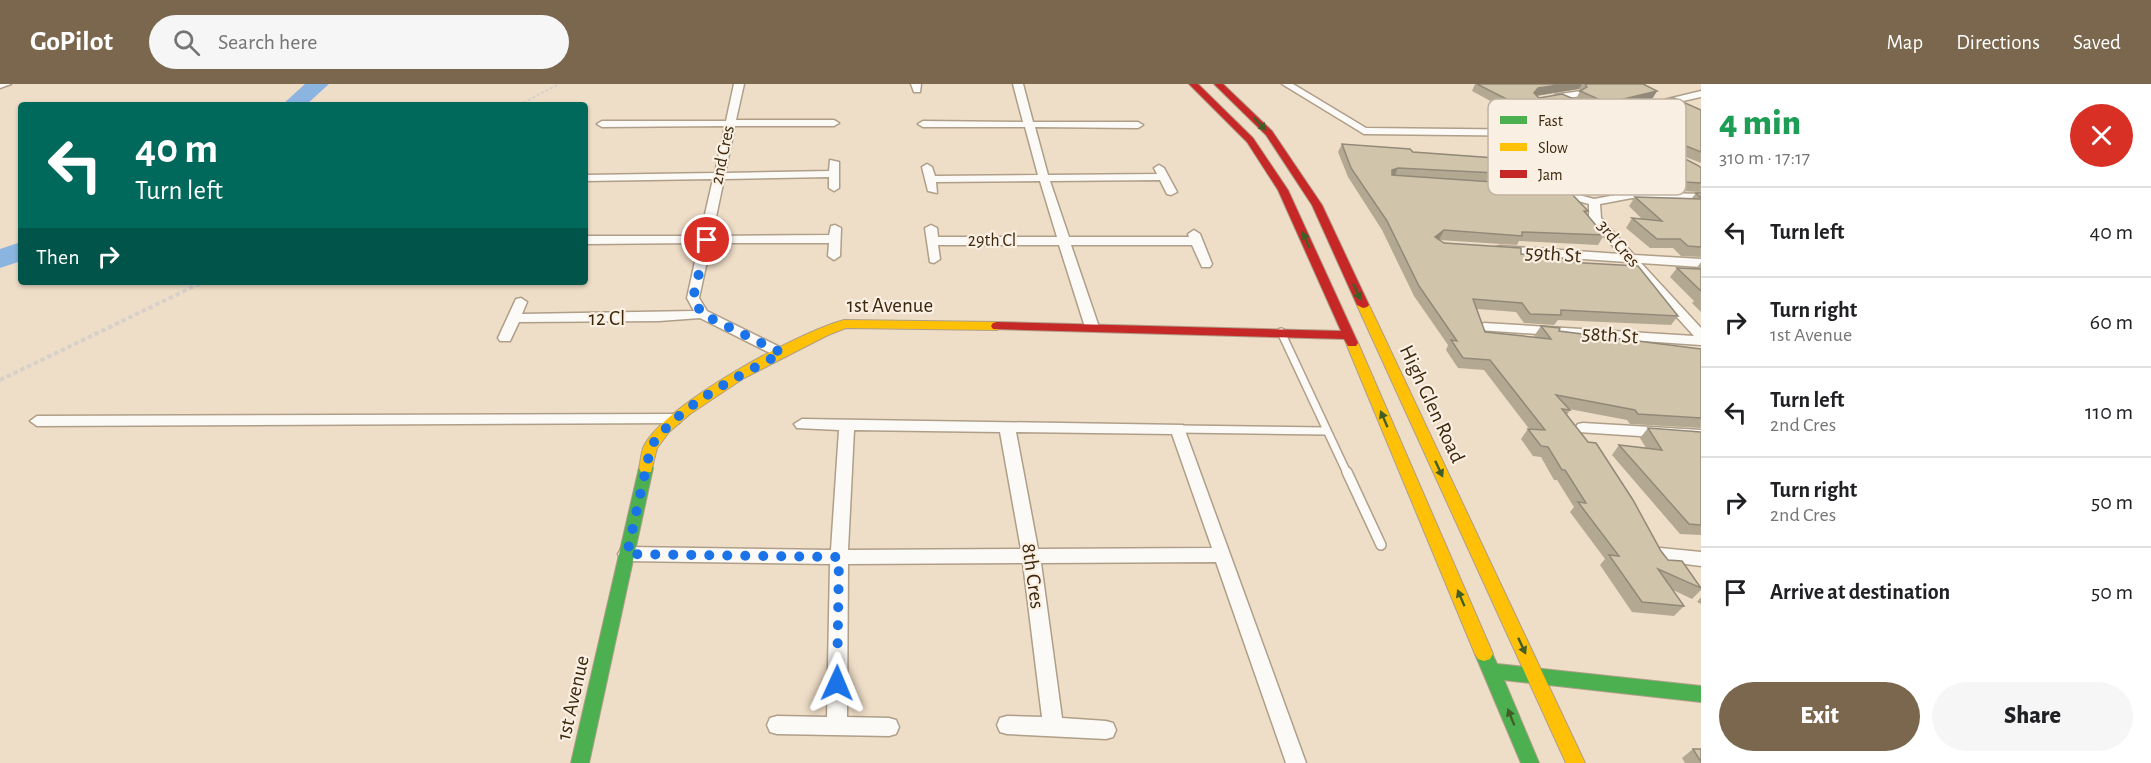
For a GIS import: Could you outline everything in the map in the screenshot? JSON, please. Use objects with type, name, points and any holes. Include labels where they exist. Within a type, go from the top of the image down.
[{"type":"main road","points":[[1193,84],[1250,140],[1283,190],[1348,335],[1530,763]]},
{"type":"main road","name":"High Glen Road","points":[[1218,84],[1269,133],[1317,205],[1576,763]]},
{"type":"main road","name":"1st Avenue","points":[[580,763],[651,446],[674,419],[730,382],[782,353],[824,330],[844,324],[1092,327],[1348,335]]},
{"type":"main road","points":[[1492,671],[1701,694]]},
{"type":"street","points":[[0,85],[6,84]]},
{"type":"street","name":"2nd Cres","points":[[702,314],[693,298],[739,84]]},
{"type":"street","points":[[1018,84],[1044,178],[1092,327]]},
{"type":"street","points":[[1287,84],[1364,131],[1488,132]]},
{"type":"street","points":[[1651,93],[1665,99]]},
{"type":"street","points":[[1679,99],[1701,94]]},
{"type":"street","points":[[1686,108],[1690,110]]},
{"type":"street","points":[[597,135],[606,114]]},
{"type":"street","points":[[602,124],[729,124],[833,120],[834,134]]},
{"type":"street","points":[[922,125],[1137,122],[1143,136]]},
{"type":"street","points":[[834,162],[834,188]]},
{"type":"street","points":[[927,167],[933,191]]},
{"type":"street","points":[[930,179],[1044,178],[1160,173],[1171,192]]},
{"type":"street","points":[[588,178],[834,174]]},
{"type":"street","points":[[1572,195],[1594,202]]},
{"type":"street","name":"3rd Cres","points":[[1701,197],[1632,195],[1594,202],[1595,219],[1701,338]]},
{"type":"street","points":[[931,228],[934,259]]},
{"type":"street","points":[[588,240],[707,240],[835,233],[834,256]]},
{"type":"street","name":"29th Cl","points":[[932,241],[1064,242],[1195,236],[1206,264]]},
{"type":"street","name":"59th St","points":[[1487,249],[1701,264]]},
{"type":"street","points":[[505,338],[521,302]]},
{"type":"street","points":[[702,314],[782,353]]},
{"type":"street","name":"12 Cl","points":[[513,318],[659,318],[702,314]]},
{"type":"street","name":"58th St","points":[[1484,327],[1701,338]]},
{"type":"street","points":[[37,420],[674,419]]},
{"type":"street","points":[[802,424],[1178,429],[1296,763]]},
{"type":"street","points":[[837,725],[839,557],[847,426]]},
{"type":"street","name":"8th Cres","points":[[1007,427],[1030,556],[1053,727]]},
{"type":"street","points":[[1583,428],[1701,435]]},
{"type":"street","points":[[627,554],[839,557],[1222,555]]},
{"type":"street","points":[[1660,555],[1701,558]]},
{"type":"street","points":[[777,725],[889,727]]},
{"type":"street","points":[[1007,725],[1106,730]]},
{"type":"lane","points":[[1546,99],[1578,94]]},
{"type":"lane","points":[[1558,97],[1562,99]]},
{"type":"lane","points":[[1281,332],[1325,431],[1381,545]]},
{"type":"lane","points":[[1178,429],[1325,431]]},
{"type":"path","points":[[525,102],[559,84]]},
{"type":"path","points":[[0,380],[197,285]]},
{"type":"building","points":[[1477,84],[1565,84],[1538,88],[1534,93],[1539,98],[1562,94],[1574,99],[1506,99]]},
{"type":"building","points":[[1585,84],[1643,84],[1657,91],[1624,99],[1598,99],[1580,91],[1587,87]]},
{"type":"building","points":[[1686,103],[1701,110],[1701,152],[1686,146]]},
{"type":"building","points":[[1342,144],[1410,149],[1413,152],[1488,157],[1488,173],[1398,168],[1392,170],[1392,175],[1488,182],[1488,195],[1573,195],[1588,211],[1584,211],[1604,235],[1522,232],[1522,236],[1444,230],[1435,237],[1444,243],[1521,248],[1521,254],[1568,259],[1567,262],[1638,266],[1678,316],[1561,310],[1561,315],[1530,314],[1522,303],[1473,299],[1485,332],[1551,339],[1541,326],[1560,328],[1559,331],[1701,349],[1701,418],[1638,414],[1635,410],[1556,395],[1570,410],[1562,409],[1588,442],[1596,443],[1633,500],[1661,551],[1668,560],[1682,561],[1701,588],[1658,569],[1684,606],[1642,602],[1609,555],[1619,556],[1578,502],[1586,503],[1565,470],[1562,470],[1548,447],[1541,446],[1528,429],[1545,430],[1490,360],[1463,358],[1451,340],[1457,341],[1419,286],[1387,221],[1351,168]]},
{"type":"building","points":[[1686,159],[1701,168],[1701,183],[1686,182]]},
{"type":"building","points":[[1635,197],[1701,199],[1701,247],[1688,246],[1680,239],[1657,239],[1632,218],[1662,221]]},
{"type":"building","points":[[1677,268],[1701,269],[1701,291]]},
{"type":"building","points":[[1648,428],[1701,432],[1701,525],[1689,524],[1619,445],[1662,450]]},
{"type":"building","points":[[1693,749],[1701,749],[1701,762]]},
{"type":"waterway","points":[[297,102],[318,84]]},
{"type":"waterway","points":[[0,260],[18,251]]},
{"type":"traffic: fast","points":[[580,763],[646,468]]},
{"type":"traffic: fast","points":[[1484,654],[1530,763]]},
{"type":"traffic: fast","points":[[1492,671],[1701,694]]},
{"type":"traffic: slow","points":[[1363,305],[1576,763]]},
{"type":"traffic: slow","points":[[646,468],[651,446],[665,429],[685,411],[739,375],[823,332],[844,324],[997,326]]},
{"type":"traffic: slow","points":[[1352,343],[1484,654]]},
{"type":"traffic: jam","points":[[1193,84],[1250,140],[1283,190],[1352,343]]},
{"type":"traffic: jam","points":[[1218,84],[1269,133],[1317,205],[1363,305]]},
{"type":"traffic: jam","points":[[997,326],[1348,335]]},
{"type":"route","points":[[707,240],[693,298],[697,307],[702,314],[782,353],[711,394],[674,419],[660,434],[651,446],[627,554],[839,557],[837,683]]}]
